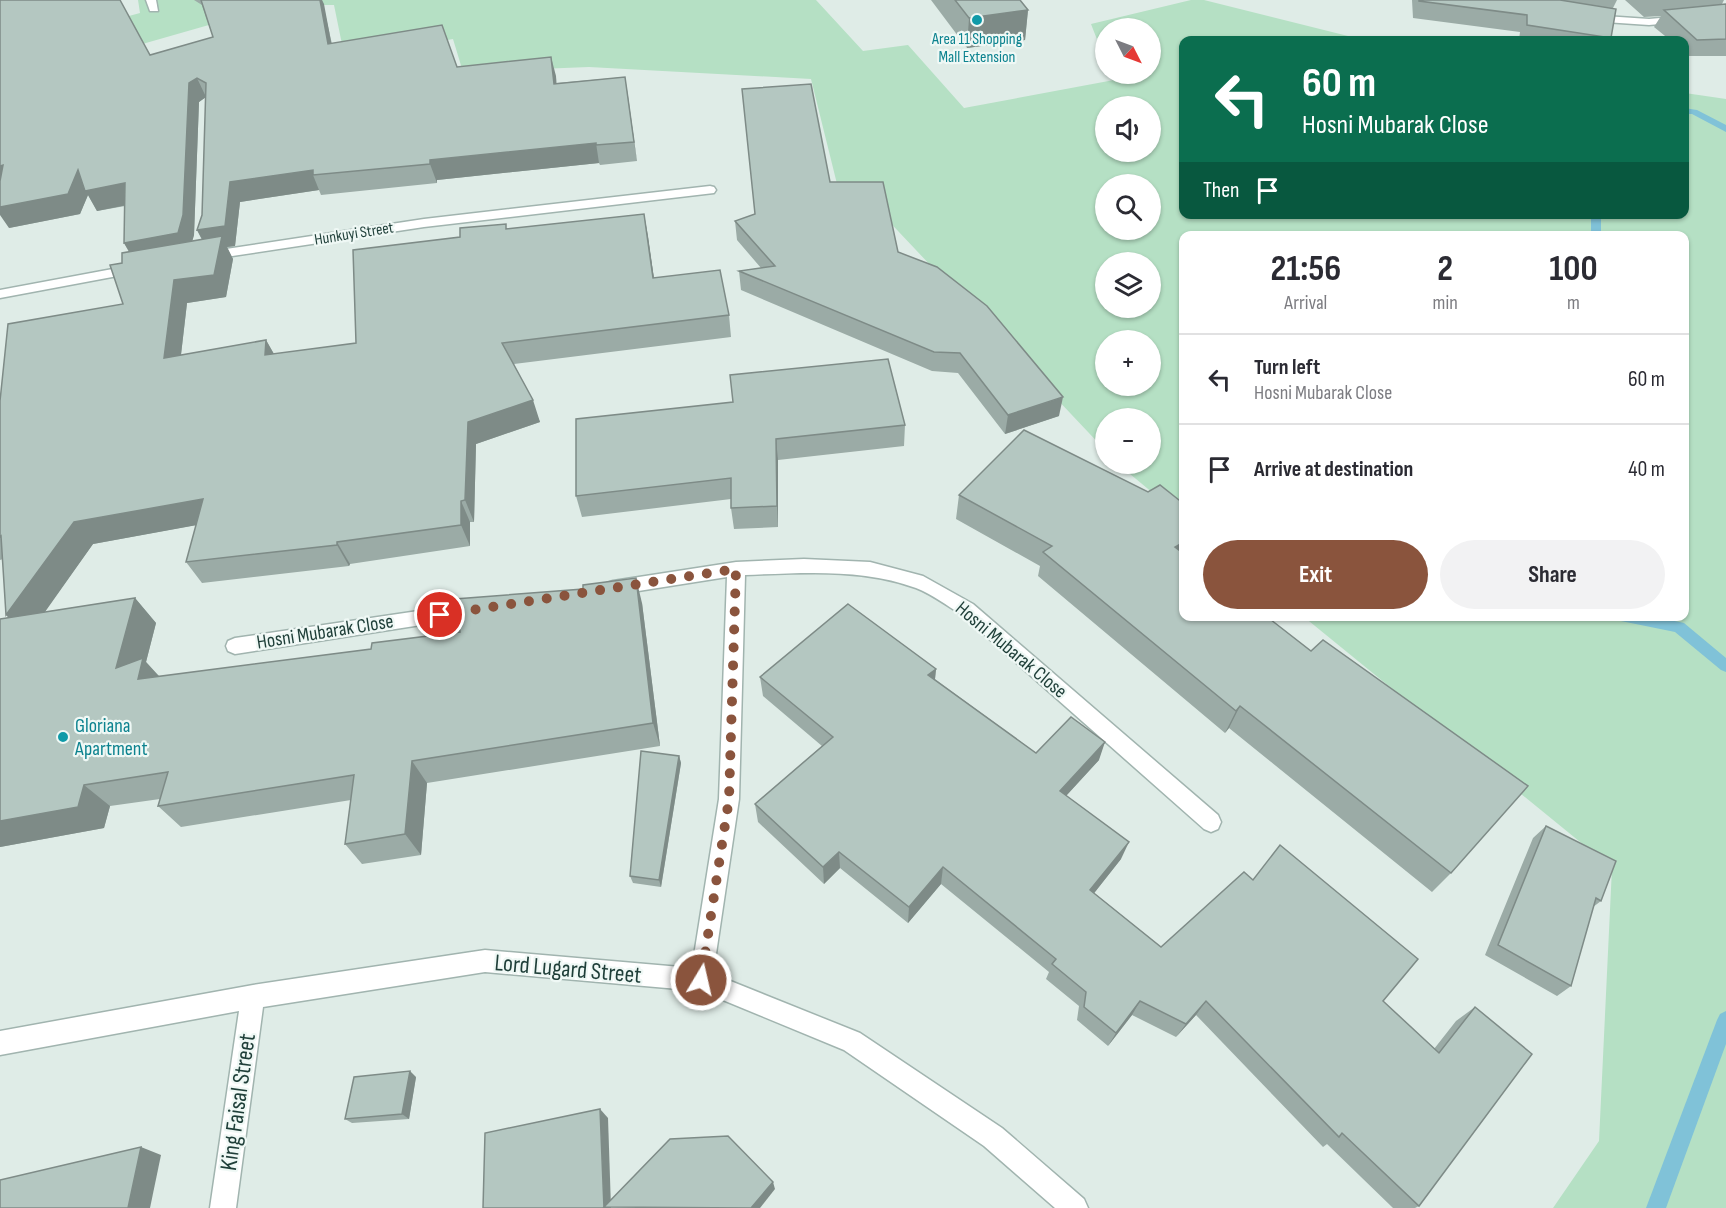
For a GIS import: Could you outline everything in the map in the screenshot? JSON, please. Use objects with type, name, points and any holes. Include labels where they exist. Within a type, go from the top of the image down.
[{"type":"street","points":[[1576,16],[1598,20],[1649,22],[1726,15]]},
{"type":"street","name":"Hunkuyi Street","points":[[199,252],[710,190]]},
{"type":"street","points":[[0,294],[152,266]]},
{"type":"street","name":"Hosni Mubarak Close","points":[[596,591],[736,569],[804,566],[870,569],[922,583],[967,609],[1211,822]]},
{"type":"street","points":[[701,980],[729,799],[736,569]]},
{"type":"street","name":"Hosni Mubarak Close","points":[[235,646],[491,607]]},
{"type":"street","name":"Lord Lugard Street","points":[[0,1042],[253,997],[485,961],[701,980],[852,1041],[993,1137],[1075,1208]]},
{"type":"street","name":"King Faisal Street","points":[[223,1208],[253,997]]},
{"type":"green space","points":[[138,0],[816,0],[863,51],[908,45],[964,108],[1095,84],[1161,84],[1161,18],[1116,18],[1191,0],[1204,0],[1348,36],[1179,36],[1179,219],[1689,219],[1689,94],[1726,99],[1726,1208],[1553,1208],[1599,1141],[1612,868],[1309,621],[1689,621],[1689,231],[1179,231],[1179,515],[1130,474],[1161,474],[1161,408],[1095,408],[1095,439],[881,213],[838,188],[811,79],[589,67],[463,72],[453,39],[345,59],[334,5],[279,5],[97,57],[81,29],[140,13]]},
{"type":"building","points":[[0,0],[120,0],[150,55],[213,37],[201,0],[320,0],[328,44],[442,25],[457,67],[551,57],[554,84],[625,77],[634,142],[596,145],[596,143],[430,160],[430,164],[313,175],[313,170],[230,182],[225,226],[197,230],[202,215],[206,83],[197,78],[189,83],[183,215],[178,233],[124,243],[125,183],[85,191],[78,170],[68,194],[0,207],[0,181],[3,165],[0,166]]},
{"type":"building","points":[[955,0],[1020,0],[1028,10],[969,18]]},
{"type":"building","points":[[1560,0],[1616,9],[1611,36],[1598,36],[1527,25],[1527,15],[1419,1]]},
{"type":"building","points":[[1726,4],[1726,39],[1697,40],[1664,10]]},
{"type":"building","points":[[811,84],[830,182],[883,182],[898,252],[937,267],[987,306],[1063,397],[1008,415],[960,353],[934,352],[739,271],[775,266],[735,221],[755,214],[742,89]]},
{"type":"building","points":[[644,214],[653,278],[720,270],[729,315],[502,343],[533,400],[468,422],[465,500],[461,501],[461,525],[337,542],[337,545],[186,562],[203,499],[74,522],[6,615],[0,537],[0,401],[8,324],[123,304],[110,265],[122,263],[122,253],[222,236],[214,275],[174,280],[164,358],[266,340],[265,355],[356,343],[353,250],[460,237],[460,228],[506,224],[506,229]]},
{"type":"building","points":[[888,359],[905,425],[776,439],[777,506],[731,508],[731,478],[576,496],[576,419],[733,402],[730,375]]},
{"type":"building","points":[[1024,430],[1095,466],[1095,474],[1112,474],[1148,492],[1160,485],[1179,500],[1179,545],[1175,547],[1179,550],[1179,621],[1272,621],[1311,651],[1323,640],[1528,786],[1451,873],[1240,706],[1236,711],[1043,552],[1052,546],[959,495]]},
{"type":"building","points":[[636,578],[653,723],[412,761],[405,834],[345,844],[354,775],[158,806],[168,772],[84,785],[78,807],[0,821],[0,619],[135,598],[116,668],[143,658],[138,679],[371,649],[372,643],[460,632],[455,599],[583,589],[583,585]]},
{"type":"building","points":[[848,604],[936,669],[928,675],[1036,753],[1071,717],[1105,742],[1060,791],[1129,842],[1090,890],[1161,947],[1244,872],[1253,880],[1280,845],[1418,959],[1383,1001],[1439,1053],[1475,1007],[1532,1054],[1419,1206],[1342,1133],[1339,1137],[1206,1001],[1186,1024],[1140,1001],[1116,1033],[1084,1007],[1086,992],[1052,964],[1056,959],[943,867],[909,907],[839,852],[823,867],[755,804],[833,737],[760,677]]},
{"type":"building","points":[[641,751],[679,756],[659,880],[630,876]]},
{"type":"building","points":[[1546,826],[1616,861],[1601,901],[1596,898],[1571,986],[1498,945]]},
{"type":"building","points":[[410,1071],[402,1114],[345,1119],[354,1077]]},
{"type":"building","points":[[600,1109],[604,1208],[483,1208],[485,1133]]},
{"type":"building","points":[[728,1136],[773,1182],[751,1208],[604,1207],[670,1139]]},
{"type":"building","points":[[141,1147],[128,1208],[0,1208],[0,1180]]},
{"type":"waterway","points":[[1689,112],[1726,129]]},
{"type":"waterway","points":[[1596,219],[1596,231]]},
{"type":"waterway","points":[[1647,621],[1679,627],[1726,666]]},
{"type":"waterway","points":[[1656,1208],[1726,1020]]},
{"type":"place","name":"Area 11 Shopping Mall Extension","points":[[977,20]]},
{"type":"place","name":"Gloriana Apartment","points":[[63,737]]},
{"type":"route","points":[[440,615],[736,569],[729,799],[701,980]]}]
